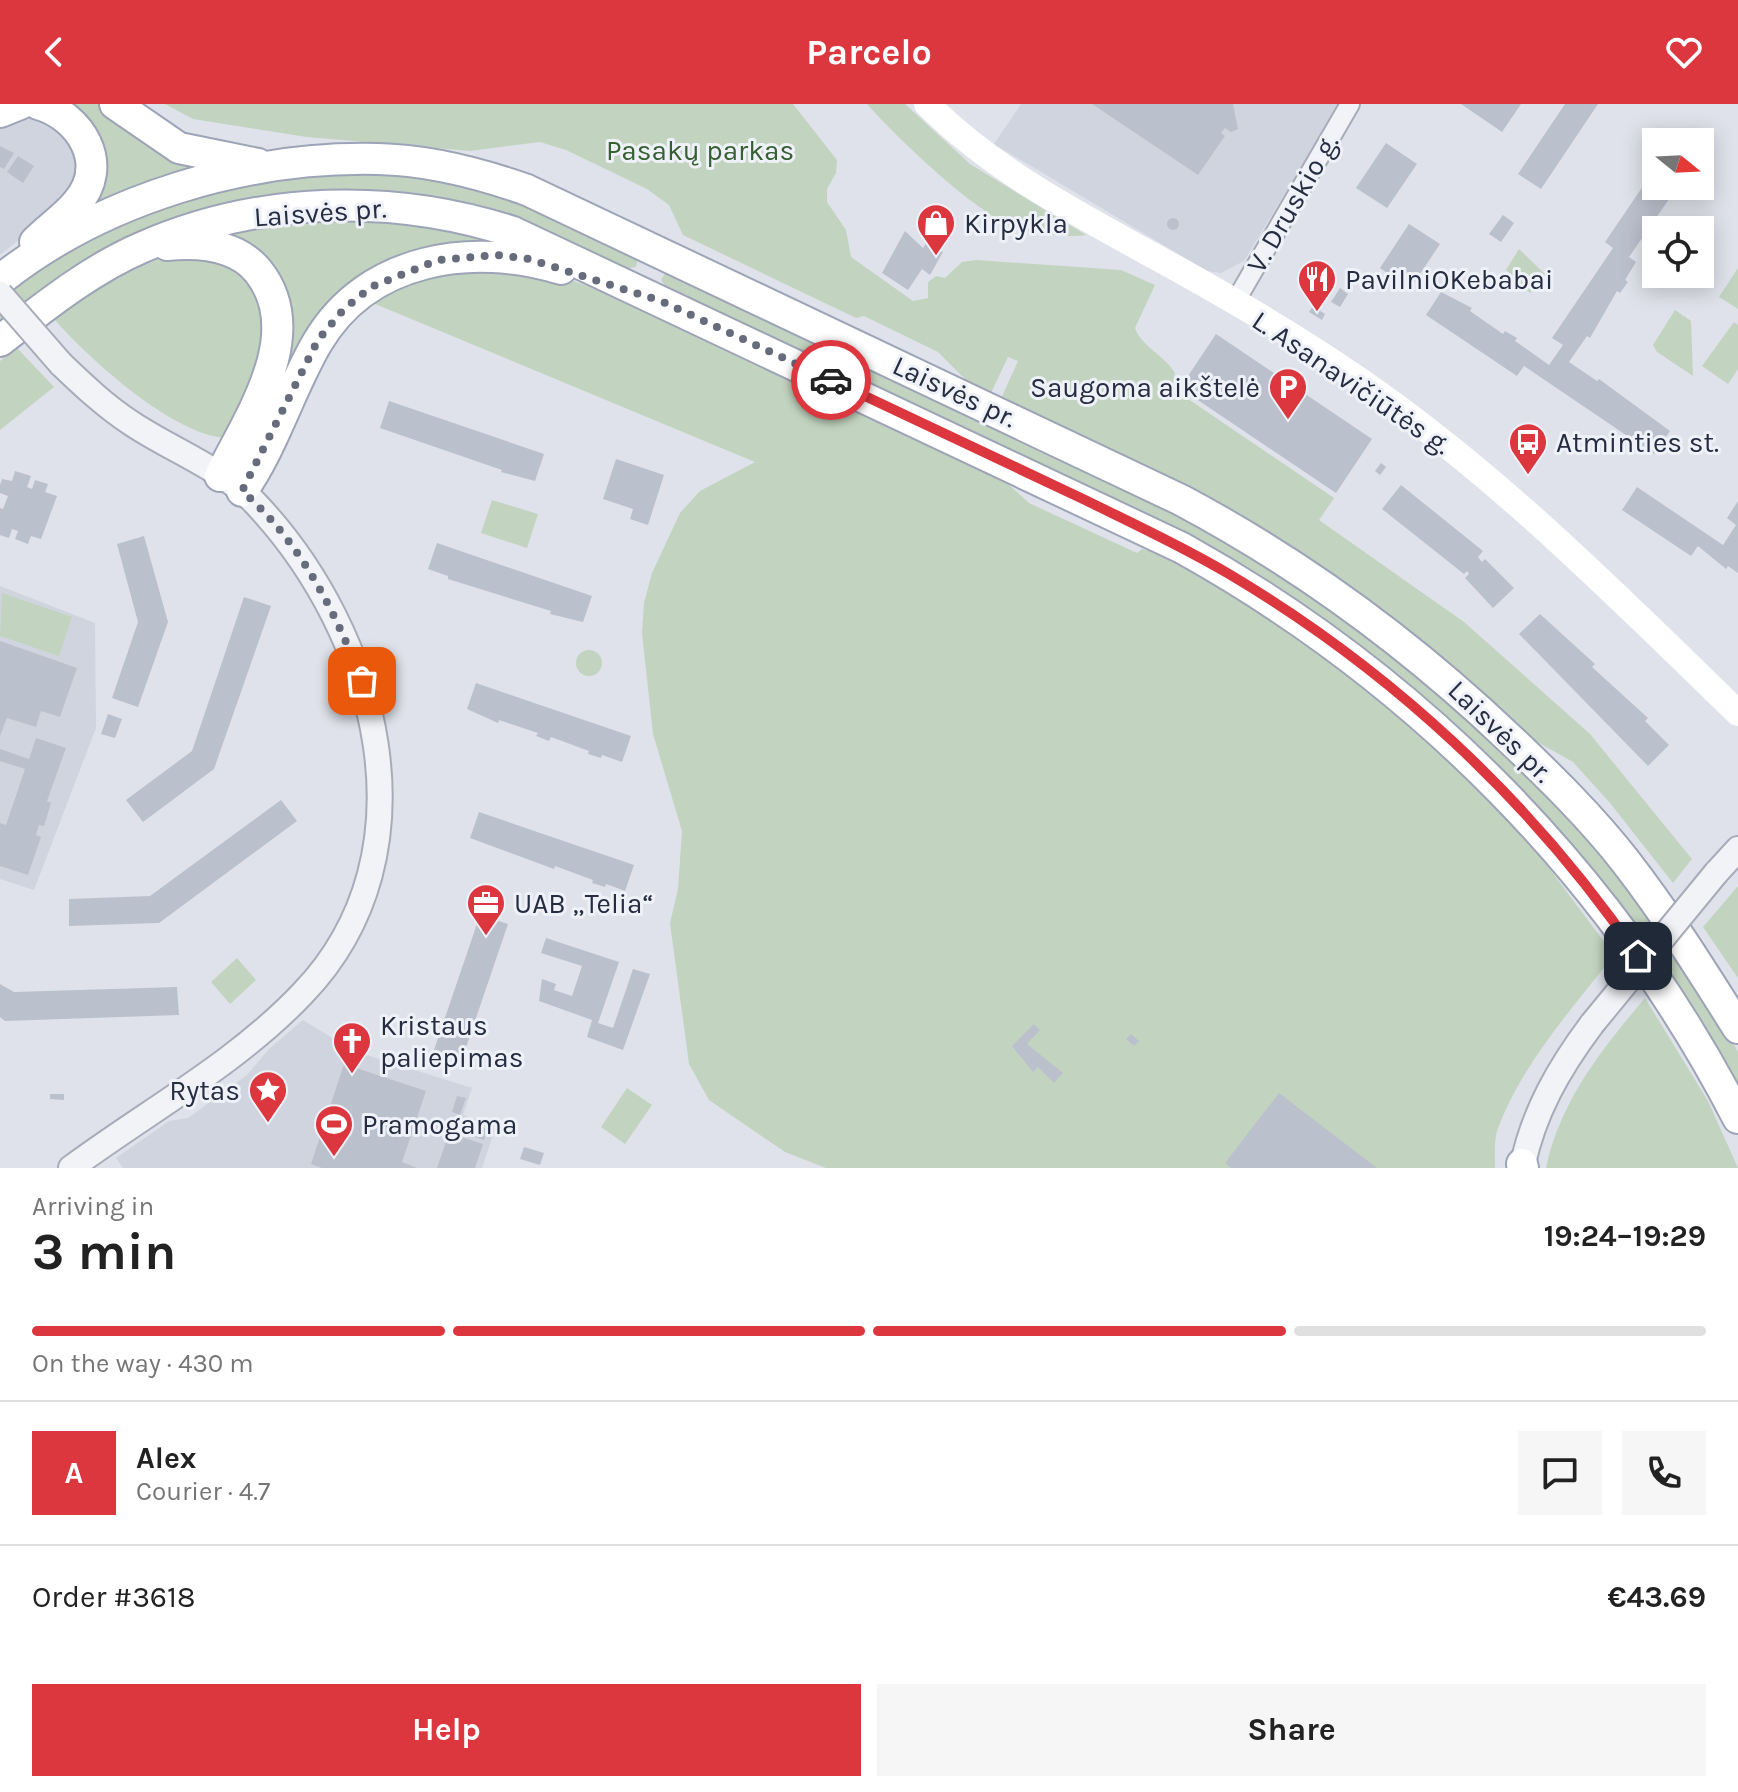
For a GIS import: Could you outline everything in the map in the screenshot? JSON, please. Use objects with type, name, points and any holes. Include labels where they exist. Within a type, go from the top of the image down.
[{"type":"main road","points":[[0,112],[20,104]]},
{"type":"main road","points":[[3,282],[36,240],[77,203],[90,173],[85,140],[77,126],[67,116],[38,104]]},
{"type":"main road","points":[[115,104],[179,148],[275,166]]},
{"type":"main road","name":"L. Asanavičiūtės g.","points":[[927,104],[976,149],[1020,180],[1235,302],[1343,369],[1502,488],[1738,713]]},
{"type":"main road","name":"Laisvės pr.","points":[[3,282],[114,212],[180,188],[275,166],[326,160],[413,162],[462,170],[527,190],[992,408],[1234,528],[1342,596],[1405,644],[1547,775],[1624,859],[1738,1028]]},
{"type":"main road","name":"Laisvės pr.","points":[[0,341],[55,300],[141,247],[206,224],[269,212],[333,205],[383,205],[471,218],[513,232],[1182,548],[1282,607],[1345,652],[1434,723],[1480,766],[1570,867],[1623,934],[1685,1023],[1738,1118]]},
{"type":"main road","points":[[141,247],[203,245],[237,254],[253,265],[275,298],[278,343],[231,484]]},
{"type":"main road","points":[[231,484],[318,340],[343,310],[371,287],[405,270],[438,260],[497,255],[529,259],[661,301]]},
{"type":"street","name":"V. Druskio g.","points":[[1235,302],[1350,104]]},
{"type":"street","points":[[3,282],[61,364],[131,423],[231,484],[275,525],[327,599],[362,681],[380,775],[379,833],[374,858],[354,914],[305,991],[252,1039],[71,1168]]},
{"type":"street","points":[[1522,1167],[1549,1088],[1592,1024],[1738,849]]},
{"type":"shaded area","points":[[1021,104],[1339,104],[1244,261],[1221,273],[1207,271],[994,144]]},
{"type":"shaded area","points":[[27,111],[67,127],[82,175],[60,207],[0,255],[0,121]]},
{"type":"shaded area","points":[[0,586],[95,623],[96,728],[34,890],[0,879]]},
{"type":"shaded area","points":[[303,1020],[354,1051],[472,1088],[463,1115],[496,1126],[482,1168],[123,1168],[116,1158],[169,1121],[188,1118],[247,1075],[269,1049]]},
{"type":"green space","points":[[64,104],[99,104],[162,149],[203,166],[84,213],[93,198]]},
{"type":"green space","name":"Pasakų parkas","points":[[165,104],[793,104],[837,160],[836,173],[827,189],[827,202],[846,230],[851,257],[913,301],[928,298],[928,282],[936,276],[945,278],[962,262],[976,260],[1121,270],[1155,285],[1135,328],[1142,340],[1175,373],[1172,388],[1334,498],[1319,520],[1464,622],[1590,734],[1692,859],[1673,883],[1610,803],[1573,762],[1532,739],[1443,662],[1000,401],[1018,361],[1008,357],[990,395],[965,379],[938,352],[864,316],[856,318],[683,235],[669,205],[647,189],[566,150],[540,142],[470,151],[307,137],[193,119]]},
{"type":"green space","points":[[867,104],[905,104],[970,164],[1086,235],[1044,234],[1002,222],[939,174]]},
{"type":"green space","points":[[364,168],[487,185],[638,257],[636,267],[622,269],[548,235],[296,198],[0,324],[0,295],[46,258],[193,190]]},
{"type":"green space","points":[[403,217],[515,245],[372,275],[253,454],[291,335],[217,235],[286,220]]},
{"type":"green space","points":[[1519,249],[1545,274],[1530,293],[1506,270]]},
{"type":"green space","points":[[169,255],[213,255],[250,277],[271,338],[230,438],[209,435],[160,411],[89,355],[54,319],[110,283]]},
{"type":"green space","points":[[1738,268],[1738,309],[1719,297]]},
{"type":"green space","points":[[668,269],[1217,529],[1288,573],[1500,740],[1626,882],[1738,1052],[1738,1096],[1687,1010],[1356,646],[669,291],[661,280]]},
{"type":"green space","points":[[428,270],[553,273],[597,290],[988,466],[1029,503],[1137,553],[1142,549],[1189,563],[1350,669],[1513,820],[1614,955],[1548,1039],[1519,1083],[1497,1131],[1495,1168],[826,1168],[785,1152],[709,1100],[689,1064],[670,923],[678,889],[682,831],[653,734],[642,633],[644,603],[652,573],[680,513],[700,491],[755,462],[368,301]]},
{"type":"green space","points":[[1675,310],[1691,321],[1693,376],[1657,352],[1653,345]]},
{"type":"green space","points":[[1734,322],[1738,325],[1738,369],[1728,384],[1702,366]]},
{"type":"green space","points":[[17,348],[54,387],[0,430],[0,361]]},
{"type":"green space","points":[[492,500],[538,514],[527,548],[481,533]]},
{"type":"green space","points":[[2,593],[72,617],[59,656],[0,636]]},
{"type":"green space","points":[[589,650],[598,654],[602,663],[598,672],[589,676],[580,672],[576,663],[580,654]]},
{"type":"green space","points":[[1738,886],[1738,978],[1703,927]]},
{"type":"green space","points":[[237,958],[256,980],[230,1004],[211,982]]},
{"type":"green space","points":[[1645,998],[1708,1101],[1738,1168],[1546,1168],[1561,1120],[1572,1098],[1598,1057]]},
{"type":"green space","points":[[627,1088],[652,1105],[625,1144],[601,1127]]},
{"type":"building","points":[[1092,104],[1233,104],[1238,129],[1231,132],[1225,128],[1221,133],[1225,136],[1198,175]]},
{"type":"building","points":[[1461,104],[1521,104],[1502,132]]},
{"type":"building","points":[[1565,104],[1598,104],[1541,189],[1518,174]]},
{"type":"building","points":[[1386,143],[1417,164],[1387,208],[1356,188]]},
{"type":"building","points":[[0,146],[14,153],[4,169],[0,167]]},
{"type":"building","points":[[18,156],[34,166],[23,183],[7,172]]},
{"type":"building","points":[[1642,188],[1642,200],[1668,200],[1657,216],[1642,216],[1642,238],[1629,257],[1636,262],[1625,280],[1628,282],[1620,293],[1617,291],[1590,338],[1587,336],[1569,362],[1597,381],[1599,379],[1670,431],[1654,454],[1524,366],[1517,376],[1426,315],[1441,292],[1472,308],[1470,311],[1503,334],[1505,331],[1517,338],[1515,341],[1549,365],[1563,345],[1552,338],[1613,248],[1605,242]]},
{"type":"building","points":[[1503,215],[1514,223],[1501,242],[1489,234]]},
{"type":"building","points":[[1173,218],[1179,224],[1173,230],[1167,224]]},
{"type":"building","points":[[1409,224],[1440,244],[1410,289],[1380,268]]},
{"type":"building","points":[[905,231],[923,248],[927,242],[943,252],[930,275],[922,269],[908,290],[882,273]]},
{"type":"building","points":[[1340,288],[1348,294],[1340,307],[1331,302]]},
{"type":"building","name":"PavilniOKebabai","points":[[1313,306],[1325,314],[1322,320],[1309,312]]},
{"type":"building","name":"Saugoma aikštelė","points":[[1216,334],[1372,439],[1336,493],[1180,388]]},
{"type":"building","points":[[389,401],[544,454],[535,481],[501,472],[380,428]]},
{"type":"building","points":[[616,459],[664,475],[648,525],[630,519],[633,509],[603,499]]},
{"type":"building","points":[[1381,463],[1386,467],[1380,475],[1375,471]]},
{"type":"building","points":[[15,471],[31,476],[27,487],[32,489],[35,480],[48,484],[45,492],[57,496],[41,539],[31,536],[28,544],[15,539],[18,531],[12,529],[9,538],[0,535],[0,508],[3,509],[8,496],[0,493],[0,485],[2,479],[12,481]]},
{"type":"building","points":[[1401,485],[1483,551],[1478,557],[1482,562],[1485,559],[1514,588],[1493,608],[1465,578],[1469,574],[1467,571],[1464,574],[1382,509]]},
{"type":"building","points":[[1637,487],[1723,545],[1736,525],[1727,518],[1738,501],[1738,573],[1728,566],[1726,569],[1698,546],[1691,556],[1622,510]]},
{"type":"building","points":[[144,536],[168,622],[138,707],[112,698],[138,622],[117,544]]},
{"type":"building","points":[[437,543],[592,596],[583,622],[550,614],[551,611],[448,579],[448,576],[428,569]]},
{"type":"building","points":[[244,597],[271,606],[214,769],[143,822],[126,800],[192,751]]},
{"type":"building","points":[[1540,614],[1595,664],[1592,667],[1648,718],[1645,721],[1669,745],[1648,766],[1519,634]]},
{"type":"building","points":[[0,641],[77,668],[60,717],[41,711],[36,727],[7,718],[0,736]]},
{"type":"building","points":[[476,683],[631,736],[622,762],[588,754],[589,751],[551,737],[549,741],[536,736],[538,733],[499,720],[498,723],[467,709]]},
{"type":"building","points":[[108,714],[122,719],[115,738],[101,734]]},
{"type":"building","points":[[36,738],[66,748],[47,801],[51,803],[44,826],[39,825],[36,835],[41,837],[28,875],[0,866],[0,823],[6,825],[25,769],[0,761],[0,749],[29,759]]},
{"type":"building","points":[[281,800],[297,821],[159,923],[69,926],[69,899],[150,896]]},
{"type":"building","points":[[479,812],[634,865],[625,891],[592,883],[593,880],[470,838]]},
{"type":"building","points":[[480,915],[508,924],[462,1059],[434,1050]]},
{"type":"building","points":[[546,938],[619,962],[598,1023],[613,1028],[633,969],[650,974],[623,1050],[587,1037],[592,1020],[539,1001],[542,979],[556,984],[554,990],[572,996],[582,966],[541,953]]},
{"type":"building","points":[[0,984],[14,992],[177,987],[179,1015],[5,1021],[0,1017]]},
{"type":"building","points":[[1034,1024],[1040,1030],[1027,1044],[1063,1073],[1054,1083],[1038,1067],[1033,1072],[1012,1046]]},
{"type":"building","points":[[1131,1034],[1139,1041],[1134,1046],[1126,1039]]},
{"type":"building","points":[[344,1064],[426,1091],[402,1162],[417,1168],[322,1168],[311,1164]]},
{"type":"building","points":[[1279,1093],[1377,1168],[1231,1168],[1225,1163]]},
{"type":"building","points":[[50,1094],[64,1094],[64,1100],[50,1099]]},
{"type":"building","points":[[457,1096],[466,1098],[460,1115],[452,1112]]},
{"type":"building","points":[[467,1122],[487,1129],[484,1140],[463,1133]]},
{"type":"building","points":[[449,1133],[483,1144],[475,1168],[437,1168]]},
{"type":"building","points":[[524,1147],[544,1153],[540,1165],[520,1159]]},
{"type":"way so far","points":[[362,681],[327,599],[275,525],[242,491],[318,340],[343,310],[371,287],[405,270],[438,260],[468,255],[529,259],[661,301],[831,380]]},
{"type":"place","name":"Kirpykla","points":[[936,257]]},
{"type":"place","name":"PavilniOKebabai","points":[[1317,313]]},
{"type":"place","name":"Saugoma aikštelė","points":[[1288,421]]},
{"type":"place","name":"Atminties st.","points":[[1528,476]]},
{"type":"place","name":"UAB „Telia“","points":[[486,937]]},
{"type":"place","name":"Kristaus paliepimas","points":[[352,1075]]},
{"type":"place","name":"Rytas","points":[[268,1124]]},
{"type":"place","name":"Pramogama","points":[[334,1158]]},
{"type":"route","points":[[831,380],[1182,548],[1282,607],[1390,687],[1480,766],[1570,867],[1638,956]]}]
